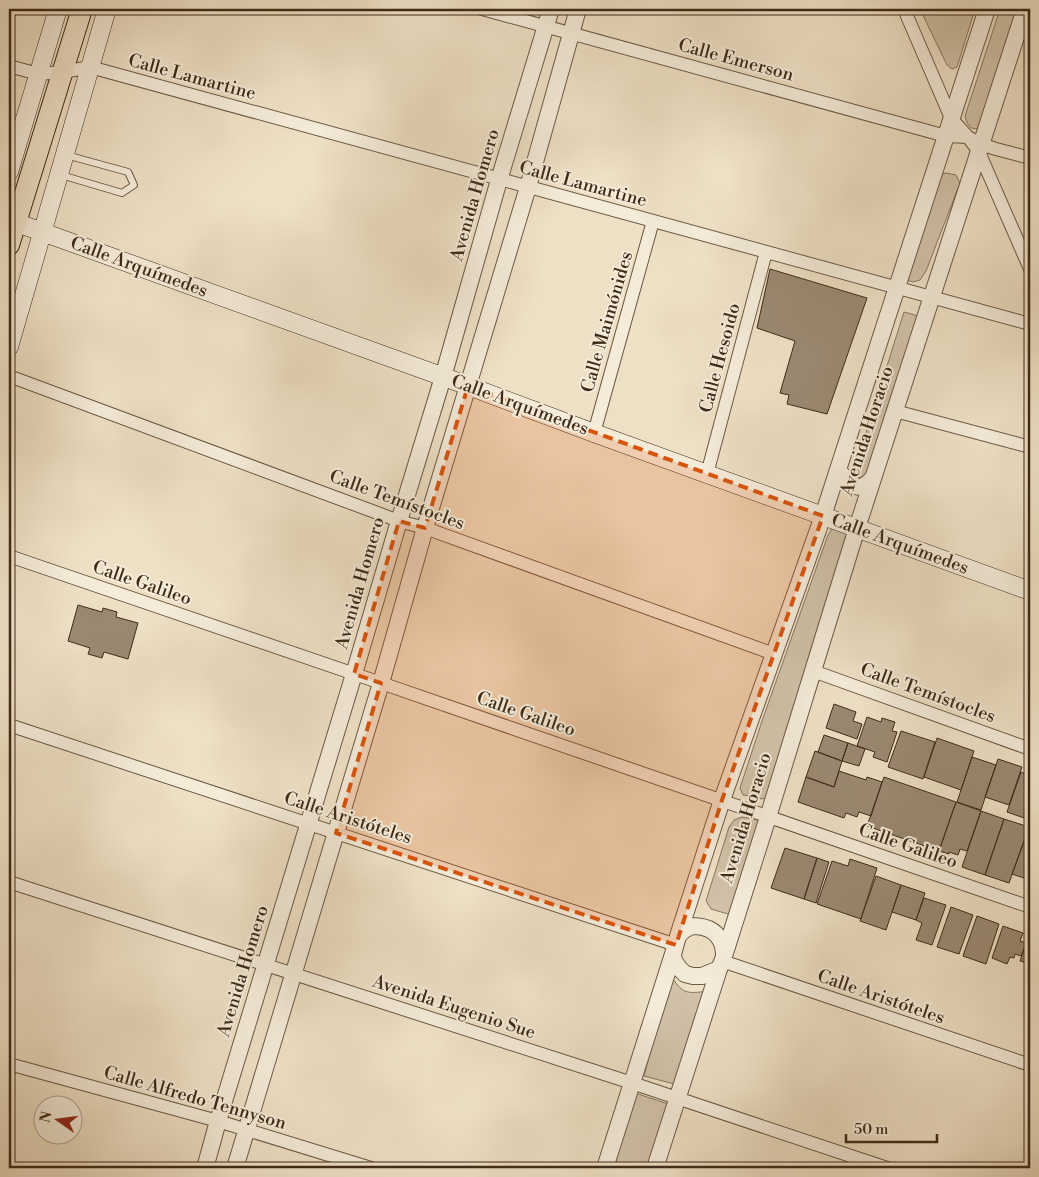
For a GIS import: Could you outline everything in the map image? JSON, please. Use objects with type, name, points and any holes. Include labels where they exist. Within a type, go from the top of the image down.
[{"type":"main road","points":[[9,172],[58,9]]},
{"type":"main road","points":[[9,245],[12,221],[63,72],[82,9]]},
{"type":"main road","points":[[9,347],[107,9]]},
{"type":"main road","name":"Calle Arquímedes","points":[[12,221],[1030,591]]},
{"type":"street","name":"Calle Emerson","points":[[482,9],[1030,158]]},
{"type":"street","name":"Avenida Homero","points":[[205,1168],[443,377],[499,180],[551,9]]},
{"type":"street","points":[[235,1168],[528,187],[578,9]]},
{"type":"street","points":[[904,9],[951,118],[976,144],[1030,269]]},
{"type":"street","name":"Avenida Horacio","points":[[605,1168],[722,800],[823,516],[987,9]]},
{"type":"street","name":"Avenida Horacio","points":[[655,1168],[932,297],[976,144],[1025,9]]},
{"type":"street","name":"Calle Lamartine","points":[[9,66],[38,74],[90,68],[1030,324]]},
{"type":"street","name":"Calle Maimónides","points":[[594,432],[653,221]]},
{"type":"street","name":"Calle Hesoido","points":[[708,474],[766,252]]},
{"type":"street","name":"Calle Temístocles","points":[[9,376],[399,521],[425,528],[774,654]]},
{"type":"street","points":[[895,411],[1030,447]]},
{"type":"street","points":[[838,470],[850,485],[862,486],[869,483],[874,476]]},
{"type":"street","name":"Calle Galileo","points":[[9,556],[1030,907]]},
{"type":"street","name":"Calle Temístocles","points":[[813,670],[1030,749]]},
{"type":"street","name":"Calle Aristóteles","points":[[9,724],[676,945]]},
{"type":"street","name":"Avenida Eugenio Sue","points":[[9,882],[632,1083],[887,1168]]},
{"type":"street","points":[[692,926],[702,926],[710,929],[722,943],[722,961],[702,976],[686,974],[674,961],[676,945],[684,930],[692,926]]},
{"type":"street","name":"Calle Aristóteles","points":[[722,961],[1030,1065]]},
{"type":"street","name":"Calle Alfredo Tennyson","points":[[9,1064],[218,1121],[371,1168]]},
{"type":"lane","points":[[58,174],[122,193],[134,185],[128,172],[64,154]]},
{"type":"highlighted area","points":[[468,386],[823,516],[722,800],[676,945],[336,833],[381,683],[354,674],[399,521],[425,528]]},
{"type":"shaded area","points":[[920,9],[975,9],[957,67],[952,69],[947,65]]},
{"type":"shaded area","points":[[1000,9],[1015,9],[1018,11],[979,128],[973,129],[968,124],[965,116]]},
{"type":"shaded area","points":[[946,173],[956,175],[960,183],[926,271],[920,280],[913,282],[906,280],[940,175]]},
{"type":"shaded area","points":[[904,312],[922,317],[880,448],[865,475],[862,478],[855,477],[854,471]]},
{"type":"shaded area","points":[[835,524],[853,529],[769,797],[761,799],[743,795],[740,788],[762,721],[828,535]]},
{"type":"shaded area","points":[[742,817],[763,822],[737,910],[728,914],[711,909],[706,901],[729,827],[734,820]]},
{"type":"shaded area","points":[[670,974],[678,986],[685,991],[708,991],[678,1085],[644,1076]]},
{"type":"shaded area","points":[[632,1092],[668,1104],[647,1168],[608,1168]]},
{"type":"building","points":[[770,269],[867,298],[827,414],[787,404],[789,395],[780,393],[795,341],[757,328]]},
{"type":"building","points":[[78,605],[102,612],[103,608],[117,612],[116,617],[138,623],[128,659],[104,652],[102,658],[88,654],[90,648],[68,641]]},
{"type":"building","points":[[834,704],[856,712],[853,721],[862,724],[857,739],[826,728]]},
{"type":"building","points":[[867,717],[881,722],[882,718],[895,722],[892,731],[897,732],[887,762],[873,757],[875,752],[857,746]]},
{"type":"building","points":[[901,731],[935,742],[923,779],[888,767]]},
{"type":"building","points":[[824,735],[848,743],[842,761],[818,752]]},
{"type":"building","points":[[937,738],[974,751],[961,790],[924,777]]},
{"type":"building","points":[[848,743],[865,749],[859,766],[842,761]]},
{"type":"building","points":[[815,751],[842,761],[834,787],[806,777]]},
{"type":"building","points":[[972,757],[996,765],[981,810],[957,802]]},
{"type":"building","points":[[998,759],[1022,767],[1009,805],[985,797]]},
{"type":"building","points":[[839,771],[866,780],[867,777],[882,782],[871,816],[859,812],[857,817],[846,813],[844,818],[798,802],[806,777],[834,787]]},
{"type":"building","points":[[1021,772],[1030,776],[1030,820],[1007,812]]},
{"type":"building","points":[[884,777],[956,802],[939,851],[867,826]]},
{"type":"building","points":[[956,802],[981,811],[967,851],[960,849],[958,855],[939,851]]},
{"type":"building","points":[[981,811],[1004,819],[985,875],[962,867]]},
{"type":"building","points":[[1004,819],[1029,827],[1009,883],[985,875]]},
{"type":"building","points":[[1026,836],[1030,837],[1030,880],[1012,874]]},
{"type":"building","points":[[785,848],[817,858],[804,899],[771,888]]},
{"type":"building","points":[[817,858],[829,862],[816,903],[804,899]]},
{"type":"building","points":[[850,859],[877,868],[861,919],[817,904],[832,861],[848,866]]},
{"type":"building","points":[[876,876],[901,885],[886,930],[860,921]]},
{"type":"building","points":[[901,885],[925,893],[916,920],[892,912]]},
{"type":"building","points":[[924,898],[946,905],[932,945],[916,940],[922,923],[916,920]]},
{"type":"building","points":[[951,907],[973,915],[959,954],[937,947]]},
{"type":"building","points":[[977,916],[999,924],[986,964],[963,956]]},
{"type":"building","points":[[1003,926],[1023,933],[1020,941],[1026,943],[1021,956],[1015,954],[1014,958],[1010,957],[1007,964],[992,958]]},
{"type":"building","points":[[1030,936],[1030,964],[1020,961]]}]
